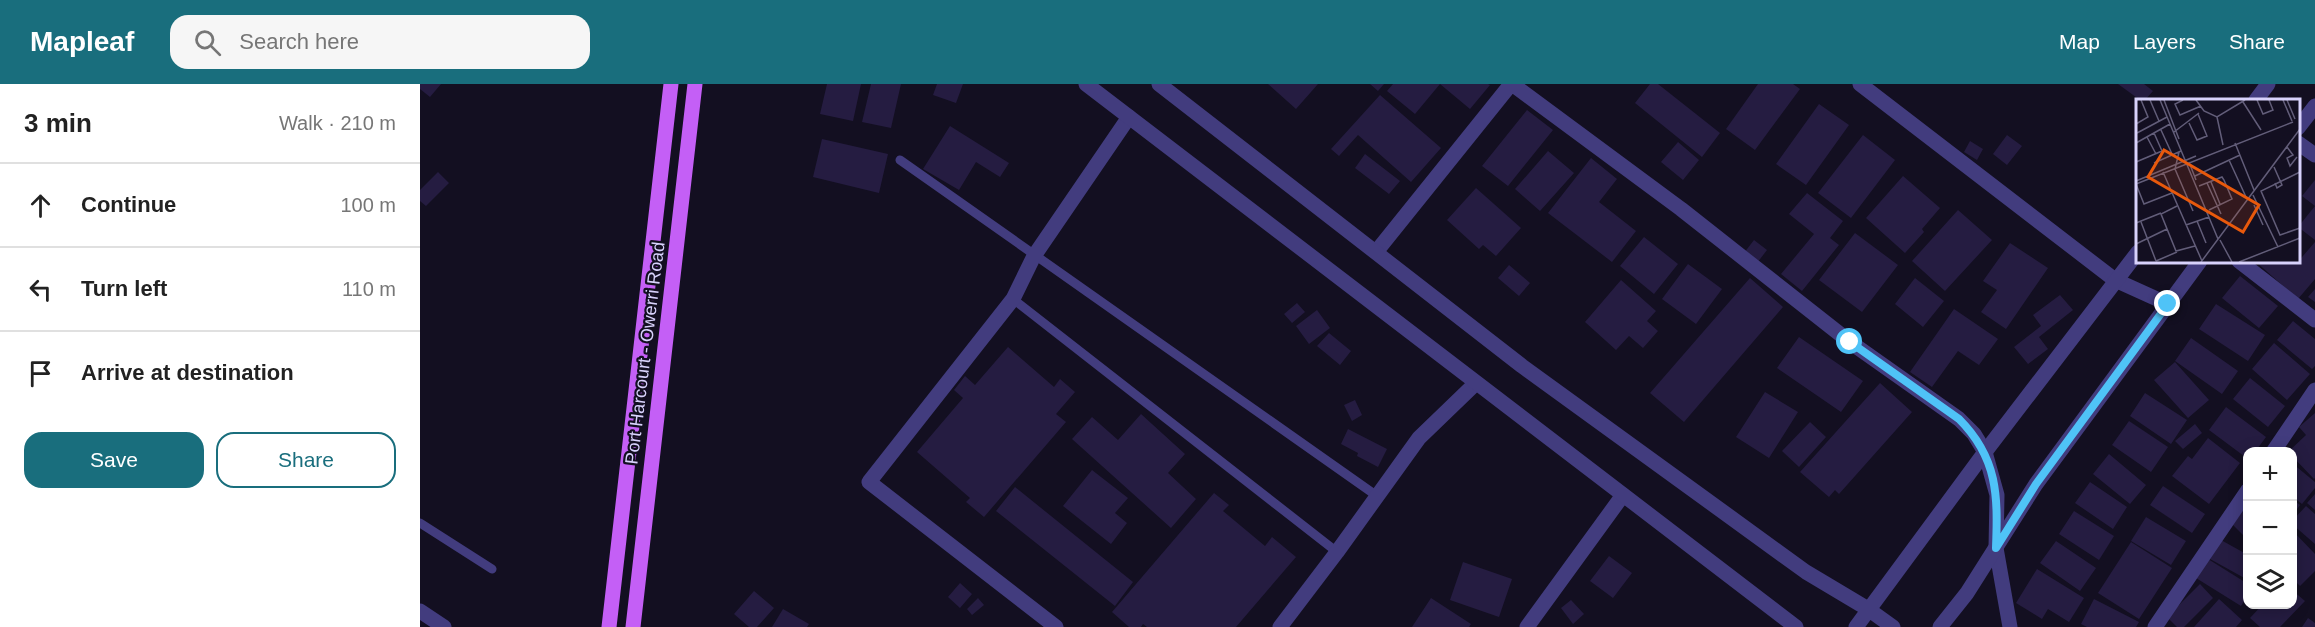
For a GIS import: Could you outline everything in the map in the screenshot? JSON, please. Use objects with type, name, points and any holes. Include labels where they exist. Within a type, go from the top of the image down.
[{"type":"main road","name":"Port Harcourt - Owerri Road","points":[[609,627],[671,84]]},
{"type":"main road","name":"Port Harcourt - Owerri Road","points":[[633,627],[695,84]]},
{"type":"street","points":[[1086,84],[1796,627]]},
{"type":"street","points":[[1159,84],[1522,366],[1806,572],[1868,609],[1893,627]]},
{"type":"street","points":[[1376,252],[1512,84],[1680,209],[1850,342],[1959,419],[1974,434],[1985,452],[1997,495],[1996,548],[2010,627]]},
{"type":"street","points":[[1860,84],[2115,280],[2168,304]]},
{"type":"street","points":[[2257,99],[2268,84]]},
{"type":"street","points":[[2300,125],[2315,106]]},
{"type":"street","points":[[1056,627],[869,482],[1013,299],[1035,256],[1129,117]]},
{"type":"street","points":[[2300,144],[2315,155]]},
{"type":"street","points":[[1856,627],[1985,452],[2136,254]]},
{"type":"street","points":[[1940,627],[1967,593],[2036,484],[2199,262]]},
{"type":"street","points":[[2240,262],[2315,320]]},
{"type":"street","points":[[1280,627],[1419,438],[1476,383]]},
{"type":"street","points":[[2277,447],[2315,390]]},
{"type":"street","points":[[1527,627],[1623,495]]},
{"type":"street","points":[[2155,627],[2243,496]]},
{"type":"street","points":[[420,611],[444,627]]},
{"type":"lane","points":[[900,160],[1377,496]]},
{"type":"lane","points":[[1013,299],[1337,552]]},
{"type":"lane","points":[[420,523],[492,569]]},
{"type":"building","points":[[420,84],[441,84],[430,97],[420,89]]},
{"type":"building","points":[[827,84],[861,84],[853,121],[820,114]]},
{"type":"building","points":[[871,84],[901,84],[891,128],[862,122]]},
{"type":"building","points":[[937,84],[963,84],[956,103],[933,95]]},
{"type":"building","points":[[1268,84],[1318,84],[1296,109]]},
{"type":"building","points":[[1370,84],[1384,84],[1378,91]]},
{"type":"building","points":[[1393,84],[1440,84],[1415,114],[1387,91]]},
{"type":"building","points":[[1440,84],[1488,84],[1490,85],[1470,109]]},
{"type":"building","points":[[1650,84],[1658,84],[1720,133],[1702,157],[1635,103]]},
{"type":"building","points":[[1758,84],[1793,84],[1800,89],[1755,150],[1726,129]]},
{"type":"building","points":[[2118,84],[2144,84],[2153,91],[2146,99],[2139,99]]},
{"type":"building","points":[[1380,95],[1441,148],[1411,182],[1358,135],[1339,156],[1331,149]]},
{"type":"building","points":[[1819,104],[1849,125],[1806,185],[1776,164]]},
{"type":"building","points":[[1527,110],[1553,130],[1508,186],[1482,166]]},
{"type":"building","points":[[950,126],[1009,163],[1000,177],[976,162],[959,190],[923,169]]},
{"type":"building","points":[[1863,135],[1895,160],[1851,218],[1818,193]]},
{"type":"building","points":[[2007,135],[2022,146],[2007,165],[1993,154]]},
{"type":"building","points":[[822,139],[888,154],[879,193],[813,177]]},
{"type":"building","points":[[1970,141],[1983,149],[1977,160],[1964,152]]},
{"type":"building","points":[[1678,142],[1699,160],[1683,180],[1661,162]]},
{"type":"building","points":[[1548,151],[1574,173],[1540,211],[1515,189]]},
{"type":"building","points":[[1365,154],[1400,181],[1389,194],[1355,168]]},
{"type":"building","points":[[1591,158],[1617,179],[1599,202],[1636,231],[1612,262],[1548,213]]},
{"type":"building","points":[[438,172],[449,183],[426,206],[420,201],[420,190]]},
{"type":"building","points":[[1903,176],[1940,208],[1922,229],[1924,232],[1905,253],[1866,218]]},
{"type":"building","points":[[2315,180],[2315,206],[2302,196]]},
{"type":"building","points":[[1476,188],[1521,228],[1496,256],[1483,245],[1479,249],[1447,220]]},
{"type":"building","points":[[1807,193],[1843,221],[1830,238],[1839,245],[1802,291],[1781,274],[1814,234],[1789,214]]},
{"type":"building","points":[[2315,206],[2315,240],[2300,229],[2300,225]]},
{"type":"building","points":[[1958,210],[1992,240],[1945,291],[1912,261]]},
{"type":"building","points":[[1855,233],[1898,265],[1862,312],[1819,280]]},
{"type":"building","points":[[1644,237],[1678,264],[1654,294],[1620,266]]},
{"type":"building","points":[[1754,240],[1767,250],[1757,263],[1744,253]]},
{"type":"building","points":[[2315,242],[2315,279],[2298,299],[2256,262],[2293,262],[2296,264]]},
{"type":"building","points":[[2010,243],[2048,268],[2006,329],[1981,312],[1997,290],[1983,281]]},
{"type":"building","points":[[1688,264],[1722,289],[1696,324],[1662,299]]},
{"type":"building","points":[[1509,265],[1530,283],[1519,296],[1498,278]]},
{"type":"building","points":[[2240,276],[2278,306],[2259,328],[2222,298]]},
{"type":"building","points":[[1750,278],[1783,307],[1684,422],[1650,393]]},
{"type":"building","points":[[1915,278],[1944,301],[1923,327],[1895,304]]},
{"type":"building","points":[[1621,280],[1656,311],[1647,321],[1658,331],[1643,348],[1629,336],[1616,350],[1585,322]]},
{"type":"building","points":[[2315,289],[2315,302],[2308,297]]},
{"type":"building","points":[[2060,295],[2073,310],[2039,337],[2048,349],[2028,364],[2014,347],[2041,326],[2033,315]]},
{"type":"building","points":[[1297,303],[1305,312],[1292,323],[1284,314]]},
{"type":"building","points":[[2216,304],[2265,335],[2248,361],[2199,329]]},
{"type":"building","points":[[1954,309],[1998,339],[1979,365],[1958,351],[1932,387],[1910,372]]},
{"type":"building","points":[[1317,310],[1330,328],[1309,344],[1296,326]]},
{"type":"building","points":[[2293,321],[2315,339],[2315,366],[2312,369],[2277,340]]},
{"type":"building","points":[[1329,333],[1351,351],[1340,365],[1317,346]]},
{"type":"building","points":[[1799,337],[1863,381],[1841,412],[1777,368]]},
{"type":"building","points":[[2191,338],[2238,371],[2222,394],[2175,361]]},
{"type":"building","points":[[2274,343],[2310,374],[2287,400],[2252,369]]},
{"type":"building","points":[[1008,347],[1054,387],[1060,379],[1075,392],[1056,414],[1066,422],[984,517],[966,502],[970,498],[917,452],[963,398],[954,390],[965,376],[975,385]]},
{"type":"building","points":[[2175,362],[2209,400],[2188,418],[2154,380]]},
{"type":"building","points":[[2250,378],[2285,406],[2268,427],[2233,399]]},
{"type":"building","points":[[1880,383],[1912,412],[1839,494],[1835,490],[1829,497],[1800,472]]},
{"type":"building","points":[[1765,392],[1798,412],[1769,458],[1736,437]]},
{"type":"building","points":[[2145,393],[2187,420],[2171,444],[2130,416]]},
{"type":"building","points":[[1355,400],[1362,415],[1352,421],[1344,405]]},
{"type":"building","points":[[2226,407],[2266,437],[2259,447],[2243,447],[2243,455],[2209,430]]},
{"type":"building","points":[[2315,413],[2314,479],[2297,461],[2297,447],[2293,447],[2306,435],[2299,427]]},
{"type":"building","points":[[1141,414],[1185,454],[1168,473],[1196,499],[1171,528],[1072,439],[1092,417],[1118,440]]},
{"type":"building","points":[[2129,421],[2168,447],[2151,472],[2112,445]]},
{"type":"building","points":[[1810,422],[1826,437],[1799,467],[1782,451]]},
{"type":"building","points":[[2195,424],[2202,433],[2183,449],[2175,441]]},
{"type":"building","points":[[1348,429],[1387,449],[1378,467],[1341,444]]},
{"type":"building","points":[[2208,438],[2240,463],[2209,504],[2172,476],[2188,456],[2192,459]]},
{"type":"building","points":[[2109,454],[2146,485],[2130,504],[2093,474]]},
{"type":"building","points":[[2297,467],[2315,482],[2315,488],[2302,504],[2297,500]]},
{"type":"building","points":[[1092,470],[1128,498],[1115,513],[1127,523],[1111,544],[1063,506]]},
{"type":"building","points":[[2090,482],[2127,507],[2113,529],[2075,503]]},
{"type":"building","points":[[2163,486],[2205,514],[2192,533],[2150,505]]},
{"type":"building","points":[[1015,487],[1133,582],[1115,606],[996,511]]},
{"type":"building","points":[[1214,493],[1229,505],[1223,511],[1265,546],[1272,537],[1296,557],[1236,627],[1147,627],[1143,624],[1141,627],[1129,627],[1112,612]]},
{"type":"building","points":[[2315,494],[2315,510],[2307,503]]},
{"type":"building","points":[[2306,506],[2315,514],[2315,544],[2297,528],[2297,516]]},
{"type":"building","points":[[2243,508],[2243,535],[2229,521]]},
{"type":"building","points":[[2074,511],[2114,536],[2099,560],[2059,534]]},
{"type":"building","points":[[2146,517],[2186,541],[2171,565],[2131,541]]},
{"type":"building","points":[[2297,535],[2315,554],[2315,571],[2300,586],[2297,583]]},
{"type":"building","points":[[2221,540],[2243,552],[2243,577],[2210,559]]},
{"type":"building","points":[[2056,541],[2096,568],[2080,591],[2040,563]]},
{"type":"building","points":[[2131,542],[2172,568],[2139,619],[2098,593]]},
{"type":"building","points":[[1609,556],[1632,573],[1613,598],[1590,581]]},
{"type":"building","points":[[2208,559],[2243,581],[2243,603],[2241,606],[2196,578]]},
{"type":"building","points":[[1463,562],[1512,579],[1499,617],[1450,600]]},
{"type":"building","points":[[2037,569],[2084,598],[2069,622],[2048,609],[2042,619],[2016,603]]},
{"type":"building","points":[[960,583],[972,594],[960,608],[948,597]]},
{"type":"building","points":[[2200,584],[2213,598],[2184,627],[2177,627],[2167,617]]},
{"type":"building","points":[[754,591],[774,608],[757,627],[749,627],[734,614]]},
{"type":"building","points":[[2297,594],[2305,601],[2280,627],[2260,627],[2250,618],[2258,609],[2297,609]]},
{"type":"building","points":[[978,598],[984,605],[972,615],[967,609]]},
{"type":"building","points":[[1431,598],[1471,624],[1469,627],[1412,627]]},
{"type":"building","points":[[2094,599],[2139,622],[2136,627],[2087,627],[2081,624]]},
{"type":"building","points":[[2219,599],[2242,620],[2236,627],[2194,627]]},
{"type":"building","points":[[1571,600],[1584,614],[1573,624],[1561,608]]},
{"type":"building","points":[[783,609],[809,624],[807,627],[772,627]]},
{"type":"building","points":[[2308,618],[2315,623],[2315,627],[2302,627]]},
{"type":"route","points":[[1850,342],[1959,419],[1974,434],[1985,452],[1997,495],[1996,548],[2036,484],[2168,304]]}]
